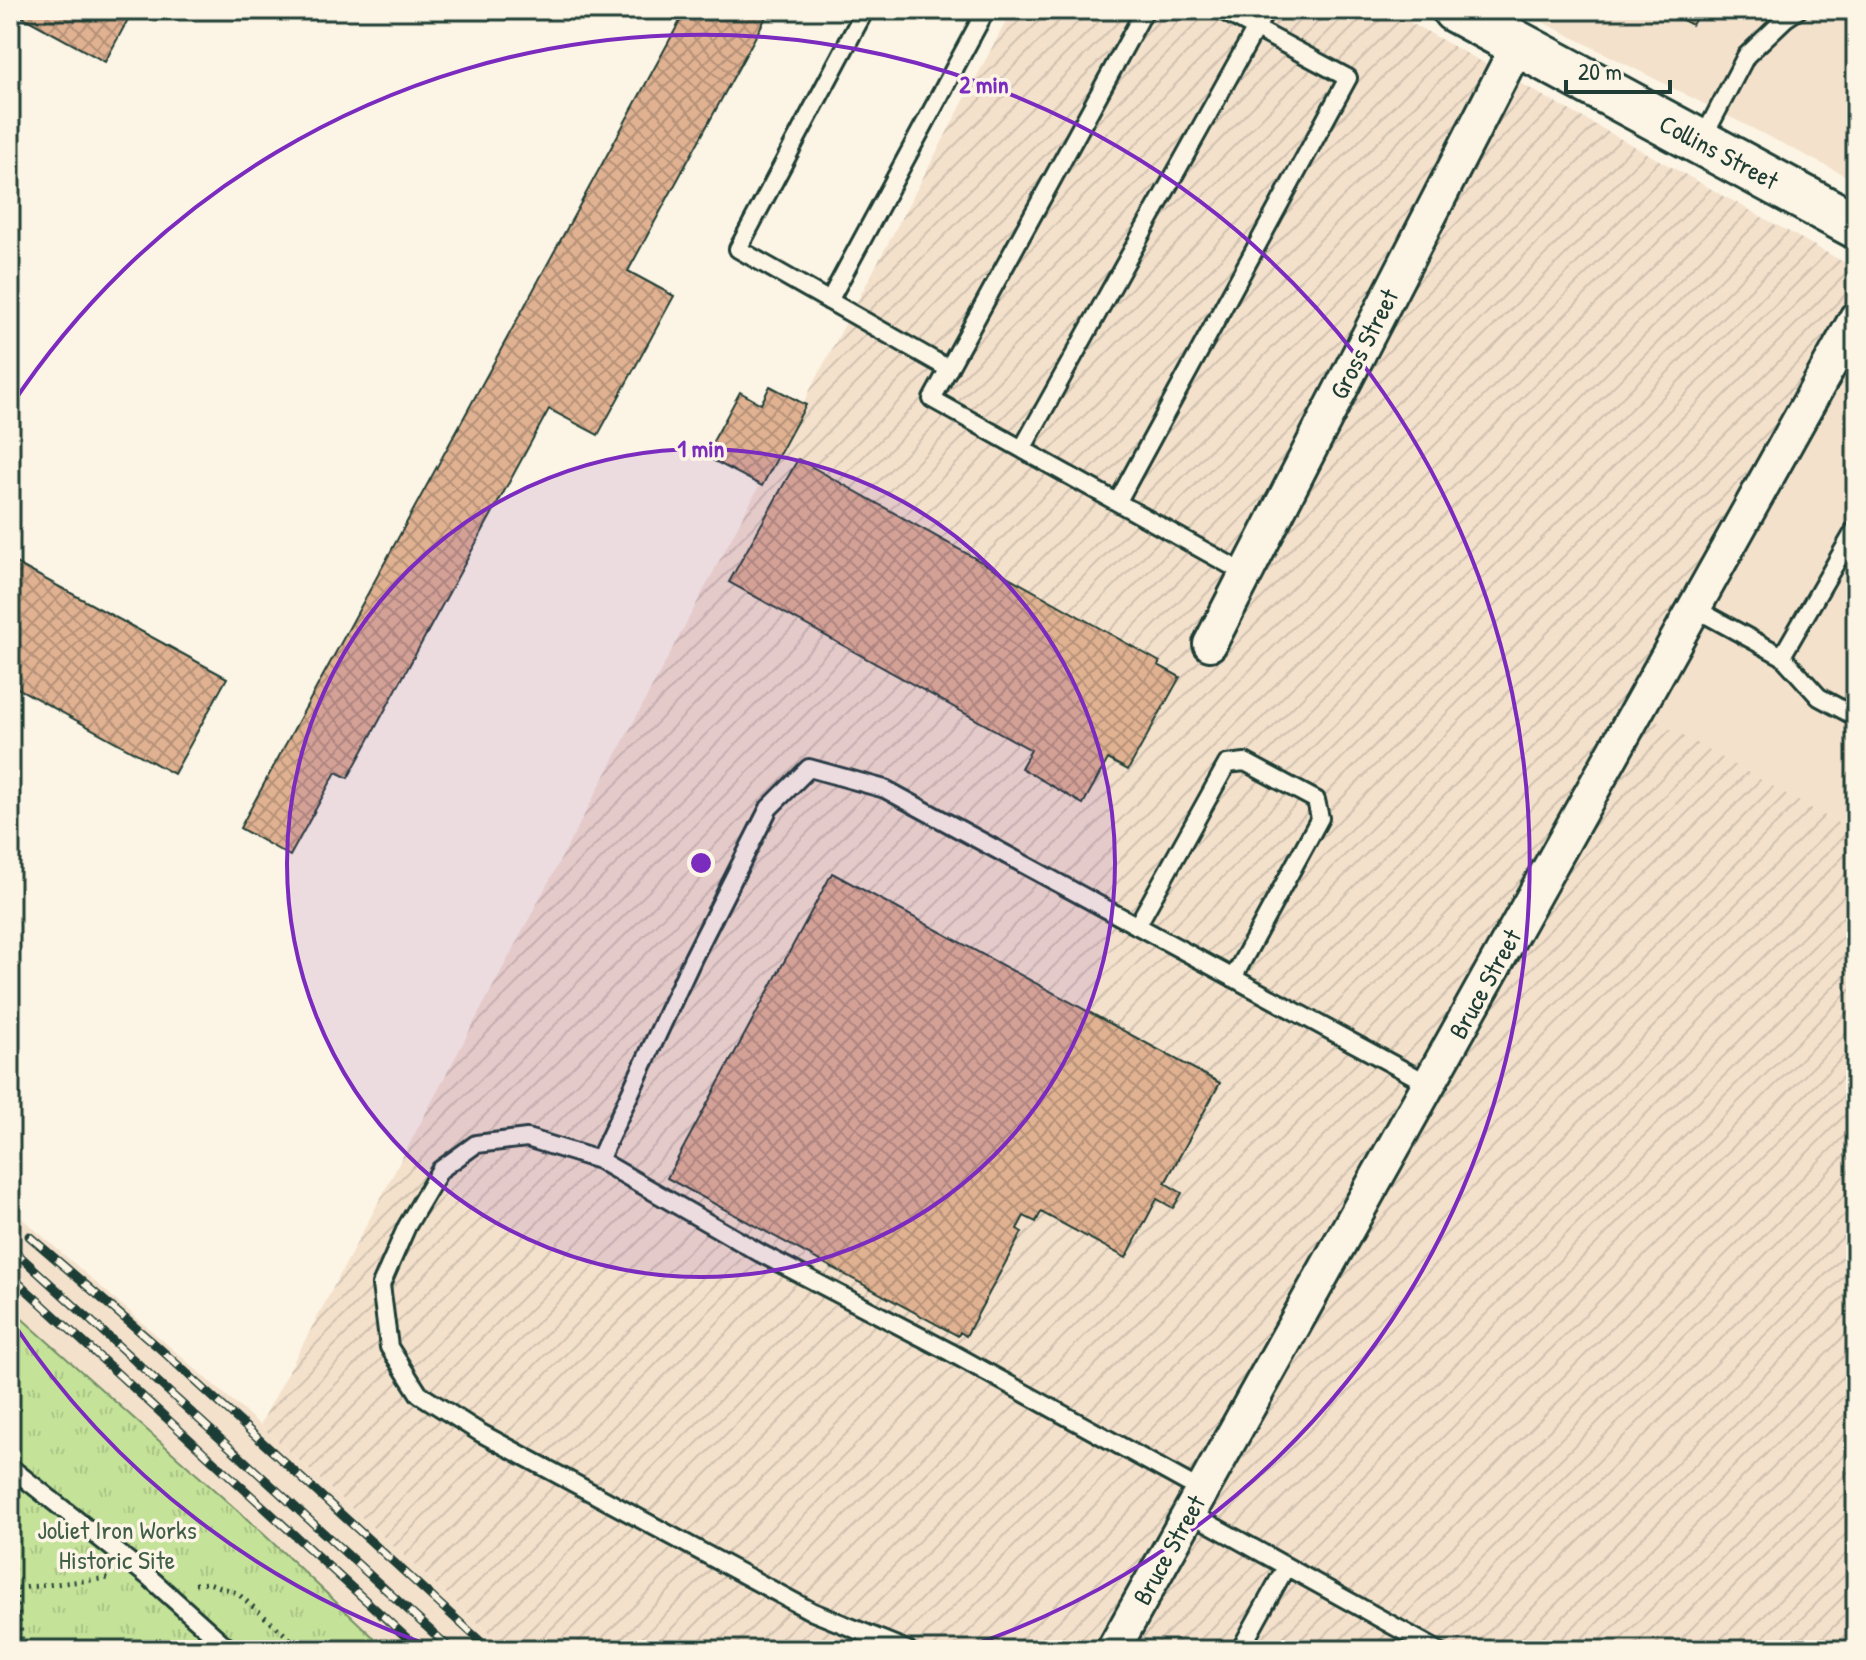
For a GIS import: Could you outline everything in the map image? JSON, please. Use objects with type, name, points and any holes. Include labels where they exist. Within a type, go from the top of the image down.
[{"type":"main road","name":"Collins Street","points":[[1455,10],[1856,226]]},
{"type":"street","name":"Gross Street","points":[[1210,644],[1518,44]]},
{"type":"street","name":"Bruce Street","points":[[1113,1650],[1856,318]]},
{"type":"lane","points":[[865,10],[738,249],[949,369]]},
{"type":"lane","points":[[829,301],[986,10]]},
{"type":"lane","points":[[1145,10],[932,399],[1246,574]]},
{"type":"lane","points":[[1118,501],[1348,78],[1221,10]]},
{"type":"lane","points":[[1022,449],[1266,10]]},
{"type":"lane","points":[[1701,141],[1746,56],[1798,10]]},
{"type":"lane","points":[[1782,656],[1856,528]]},
{"type":"lane","points":[[1694,608],[1782,656],[1819,697],[1856,717]]},
{"type":"lane","points":[[1137,926],[1227,764],[1245,762],[1316,800],[1320,818],[1233,978]]},
{"type":"lane","points":[[599,1160],[693,958],[769,808],[809,768],[885,789],[1429,1084]]},
{"type":"lane","points":[[907,1650],[813,1612],[479,1432],[419,1394],[389,1347],[381,1285],[407,1226],[440,1170],[476,1144],[527,1138],[599,1160],[760,1253],[950,1352],[1196,1502],[1286,1567],[1437,1650]]},
{"type":"lane","points":[[10,1467],[150,1578],[230,1650]]},
{"type":"lane","points":[[1240,1650],[1286,1567]]},
{"type":"path","points":[[23,1650],[13,1589],[113,1578]]},
{"type":"path","points":[[194,1584],[209,1583],[237,1593],[303,1650]]},
{"type":"shaded area","points":[[1012,10],[1388,10],[1856,269],[1856,312],[1626,704],[1856,833],[1856,1650],[508,1650],[260,1425]]},
{"type":"shaded area","points":[[1519,10],[1856,10],[1856,181]]},
{"type":"shaded area","points":[[1856,312],[1856,833],[1625,705]]},
{"type":"shaded area","points":[[10,1208],[260,1425],[508,1650],[387,1650],[257,1528],[10,1308]]},
{"type":"green space","name":"Joliet Iron Works Historic Site","points":[[10,1308],[257,1528],[387,1650],[10,1650]]},
{"type":"building","points":[[10,10],[133,10],[105,62]]},
{"type":"building","points":[[686,10],[770,10],[628,271],[674,296],[598,435],[549,409],[348,778],[336,772],[290,856],[240,828]]},
{"type":"building","points":[[1664,10],[1701,10],[1692,25]]},
{"type":"building","points":[[10,123],[19,128],[10,144]]},
{"type":"building","points":[[770,386],[806,405],[762,486],[705,456],[740,392],[761,404]]},
{"type":"building","points":[[798,459],[1160,662],[1158,665],[1180,677],[1128,770],[1108,759],[1083,804],[1021,768],[1031,750],[729,582]]},
{"type":"building","points":[[10,560],[227,678],[174,774],[10,684]]},
{"type":"building","points":[[832,873],[1220,1083],[1165,1183],[1182,1193],[1173,1208],[1157,1199],[1126,1258],[1041,1212],[1036,1222],[1024,1216],[1017,1229],[1022,1232],[966,1336],[960,1332],[958,1336],[667,1178]]},
{"type":"railway","points":[[29,1236],[158,1347],[490,1650]]},
{"type":"railway","points":[[10,1247],[452,1650]]},
{"type":"railway","points":[[10,1275],[420,1650]]}]
